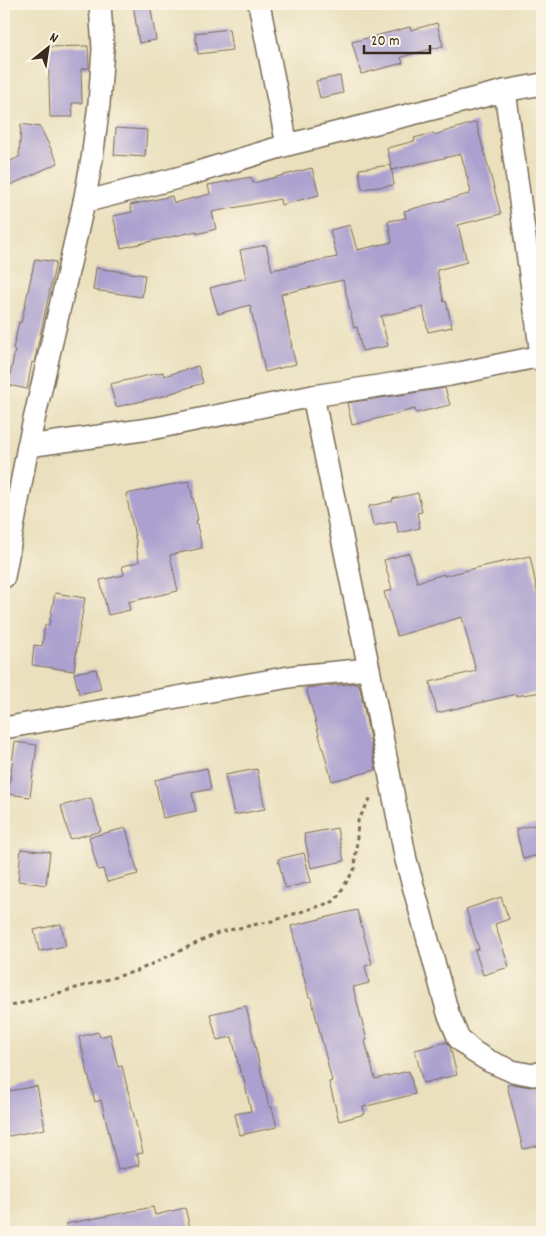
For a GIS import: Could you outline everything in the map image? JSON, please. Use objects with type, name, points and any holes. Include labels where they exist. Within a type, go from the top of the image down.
[{"type":"street","points":[[4,577],[28,446],[84,202],[92,159],[103,49],[100,4]]},
{"type":"street","points":[[260,4],[287,145]]},
{"type":"street","points":[[84,202],[185,176],[287,145],[505,90],[542,84]]},
{"type":"street","points":[[28,446],[156,428],[313,396],[542,359],[505,90]]},
{"type":"street","points":[[313,396],[406,860],[448,1013],[459,1039],[474,1052],[512,1071],[534,1075],[542,1072]]},
{"type":"street","points":[[4,728],[296,676],[369,669]]},
{"type":"path","points":[[4,1006],[15,1005],[137,971],[220,932],[272,921],[335,901],[355,868],[358,821],[388,765]]},
{"type":"building","points":[[133,4],[150,4],[156,40],[139,43]]},
{"type":"building","points":[[437,23],[443,46],[401,57],[403,63],[361,74],[352,42],[410,27],[411,30]]},
{"type":"building","points":[[229,29],[232,50],[198,54],[195,33]]},
{"type":"building","points":[[88,46],[89,68],[81,69],[82,103],[72,103],[73,117],[50,117],[48,47]]},
{"type":"building","points":[[340,76],[343,93],[320,98],[316,81]]},
{"type":"building","points":[[476,122],[501,214],[458,225],[467,262],[437,270],[452,327],[428,332],[423,307],[381,316],[388,346],[362,351],[357,327],[354,328],[343,280],[281,294],[296,364],[265,372],[250,305],[218,314],[210,288],[246,278],[240,250],[266,245],[272,270],[337,257],[330,230],[350,225],[357,250],[392,242],[388,221],[406,218],[404,211],[471,192],[461,154],[392,170],[387,148],[415,141],[414,138],[433,133],[434,135]]},
{"type":"building","points":[[21,124],[40,127],[58,163],[4,188],[4,164],[19,157]]},
{"type":"building","points":[[116,128],[147,130],[145,157],[114,155]]},
{"type":"building","points":[[391,165],[394,185],[362,189],[359,169]]},
{"type":"building","points":[[312,168],[319,195],[281,205],[280,199],[212,212],[216,229],[197,234],[197,231],[121,248],[113,216],[132,212],[130,205],[172,196],[174,203],[210,194],[208,185],[251,177],[253,183]]},
{"type":"building","points":[[35,259],[56,262],[27,389],[8,385],[15,351],[13,349],[19,322],[21,323]]},
{"type":"building","points":[[96,268],[145,275],[142,297],[93,290]]},
{"type":"building","points":[[198,366],[203,383],[168,395],[116,407],[110,384],[163,372],[164,376]]},
{"type":"building","points":[[445,388],[450,405],[416,413],[415,409],[352,425],[347,403]]},
{"type":"building","points":[[189,481],[202,548],[170,555],[178,591],[128,602],[130,610],[108,615],[100,580],[124,575],[122,566],[139,562],[126,494]]},
{"type":"building","points":[[418,493],[422,512],[417,513],[420,528],[398,533],[396,521],[373,526],[369,506]]},
{"type":"building","points":[[409,553],[417,582],[444,574],[444,576],[530,556],[542,615],[542,692],[516,696],[516,694],[437,713],[430,682],[476,671],[462,617],[397,636],[384,592],[392,590],[384,560]]},
{"type":"building","points":[[55,593],[85,598],[74,671],[32,665],[34,645],[42,646],[45,625],[49,625]]},
{"type":"building","points":[[96,669],[101,689],[79,694],[74,673]]},
{"type":"building","points":[[359,683],[376,770],[332,781],[306,688]]},
{"type":"building","points":[[15,742],[37,745],[30,797],[8,794]]},
{"type":"building","points":[[207,768],[211,789],[192,793],[196,811],[163,818],[155,780]]},
{"type":"building","points":[[257,769],[265,809],[234,815],[225,775]]},
{"type":"building","points":[[91,798],[101,831],[70,839],[61,806]]},
{"type":"building","points":[[542,823],[542,854],[523,859],[516,829]]},
{"type":"building","points":[[126,828],[138,874],[107,882],[103,869],[98,870],[89,837]]},
{"type":"building","points":[[337,828],[344,861],[311,868],[304,834]]},
{"type":"building","points":[[21,849],[50,852],[46,885],[18,881]]},
{"type":"building","points":[[304,853],[311,882],[285,888],[278,859]]},
{"type":"building","points":[[501,897],[509,919],[495,924],[509,967],[483,975],[475,950],[479,949],[466,909]]},
{"type":"building","points":[[357,910],[372,964],[365,966],[369,983],[353,987],[375,1079],[409,1071],[415,1094],[363,1107],[365,1114],[339,1121],[329,1082],[332,1081],[291,926]]},
{"type":"building","points":[[61,924],[66,946],[39,951],[34,930]]},
{"type":"building","points":[[246,1006],[269,1107],[272,1107],[277,1127],[240,1135],[235,1114],[251,1111],[243,1076],[241,1076],[232,1037],[217,1040],[210,1014]]},
{"type":"building","points":[[98,1032],[100,1037],[110,1034],[118,1067],[122,1066],[143,1153],[137,1154],[140,1165],[118,1170],[101,1100],[95,1102],[79,1037]]},
{"type":"building","points":[[447,1042],[457,1075],[423,1083],[415,1050]]},
{"type":"building","points":[[507,1085],[531,1087],[541,1085],[542,1145],[523,1149]]},
{"type":"building","points":[[37,1086],[45,1129],[4,1137],[4,1092]]},
{"type":"building","points":[[153,1207],[155,1215],[185,1208],[191,1232],[67,1232],[66,1224]]}]
